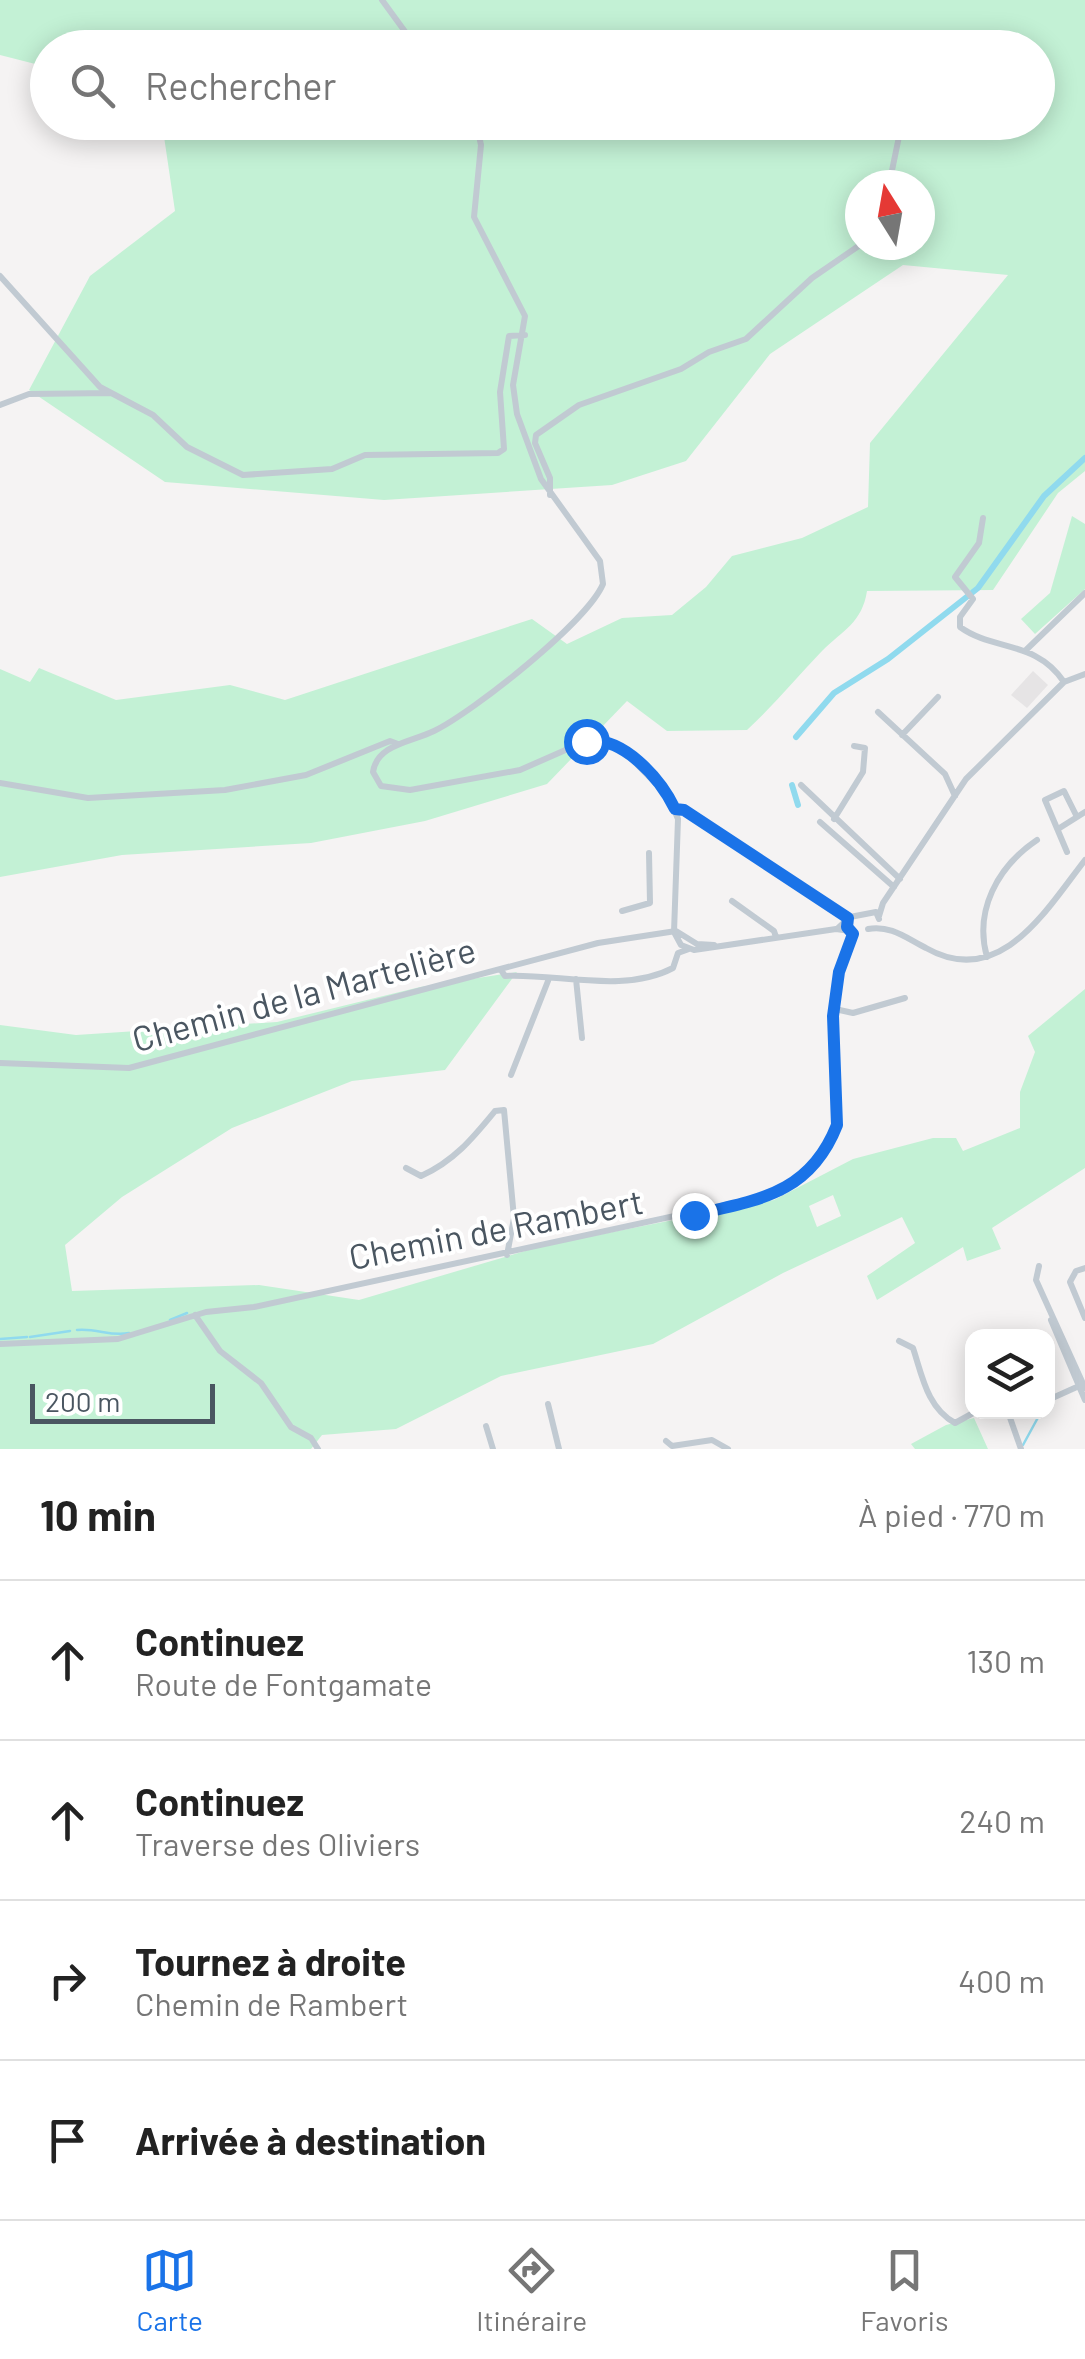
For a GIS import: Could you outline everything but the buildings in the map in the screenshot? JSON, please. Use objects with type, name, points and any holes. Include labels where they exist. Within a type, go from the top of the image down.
[{"type":"street","points":[[382,0],[404,30]]},
{"type":"street","points":[[480,140],[474,218],[520,302],[524,335],[515,370],[514,399],[550,496],[600,561],[603,584],[598,594],[475,706],[430,733],[399,744],[374,764],[372,772],[381,786],[410,790],[520,770],[586,741],[609,741],[652,778],[675,809],[680,840],[676,917],[678,932],[689,949]]},
{"type":"street","points":[[893,170],[899,140]]},
{"type":"street","points":[[550,496],[550,478],[536,443],[542,430],[579,406],[680,369],[709,352],[746,339],[790,296],[845,256]]},
{"type":"street","points":[[0,276],[100,387],[153,415],[187,447],[243,475],[332,469],[365,456],[498,452],[504,449],[502,357],[508,336],[524,335]]},
{"type":"street","points":[[0,405],[30,394],[111,393]]},
{"type":"street","points":[[983,518],[980,542],[955,577],[970,594],[960,617],[962,629],[1026,650],[1064,682]]},
{"type":"street","points":[[1026,650],[1084,594]]},
{"type":"street","points":[[868,929],[976,768],[1064,682],[1085,674]]},
{"type":"street","points":[[902,735],[938,697]]},
{"type":"street","points":[[878,712],[945,774],[955,796]]},
{"type":"street","points":[[0,783],[88,798],[225,790],[306,775],[390,741],[399,744]]},
{"type":"street","points":[[834,818],[864,772],[865,748],[854,746]]},
{"type":"street","points":[[361,753],[374,764]]},
{"type":"street","points":[[801,785],[900,879]]},
{"type":"street","points":[[1058,829],[1081,815],[1064,792],[1046,799],[1067,852]]},
{"type":"street","points":[[675,809],[684,810],[848,920],[852,932]]},
{"type":"street","points":[[820,822],[894,887]]},
{"type":"street","points":[[986,957],[980,932],[983,908],[1006,869],[1038,840]]},
{"type":"street","points":[[622,911],[650,902],[649,854]]},
{"type":"street","points":[[501,972],[548,981],[666,972],[673,968],[678,953],[689,949],[836,929],[852,932],[885,928],[937,955],[986,957],[1025,936],[1085,860]]},
{"type":"street","points":[[732,902],[774,930],[776,937]]},
{"type":"street","points":[[836,929],[848,920],[877,915]]},
{"type":"street","points":[[877,915],[885,928]]},
{"type":"street","points":[[678,932],[697,944],[714,946]]},
{"type":"street","name":"Chemin de la Martelière","points":[[0,1063],[129,1068],[598,944],[678,932]]},
{"type":"street","name":"Chemin de Rambert","points":[[0,1344],[118,1339],[195,1315],[254,1307],[507,1255],[781,1193],[819,1156],[837,1125],[832,1046],[839,972],[852,932]]},
{"type":"street","points":[[576,979],[582,1038]]},
{"type":"street","points":[[511,1075],[548,981]]},
{"type":"street","points":[[835,1009],[853,1013],[905,998]]},
{"type":"street","points":[[406,1168],[421,1176],[456,1158],[495,1111],[504,1110],[514,1218],[507,1255]]},
{"type":"street","points":[[511,1240],[520,1250]]},
{"type":"street","points":[[1039,1266],[1036,1280],[1085,1400]]},
{"type":"street","points":[[1085,1268],[1072,1276],[1070,1282],[1085,1318]]},
{"type":"street","points":[[1049,1309],[1082,1387]]},
{"type":"street","points":[[195,1315],[220,1351],[261,1383],[291,1427],[312,1438],[318,1449]]},
{"type":"street","points":[[899,1341],[913,1348],[927,1390],[947,1419],[955,1423],[965,1417]]},
{"type":"street","points":[[1055,1397],[1082,1387]]},
{"type":"street","points":[[548,1404],[559,1449]]},
{"type":"street","points":[[1010,1419],[1021,1449]]},
{"type":"street","points":[[486,1426],[493,1449]]},
{"type":"street","points":[[666,1441],[672,1446],[712,1440],[728,1449]]},
{"type":"shaded area","points":[[1033,671],[1048,685],[1027,708],[1011,695]]},
{"type":"green space","points":[[0,0],[1085,0],[1085,471],[1058,493],[993,590],[867,591],[861,611],[851,625],[747,730],[667,731],[627,701],[547,784],[425,821],[311,843],[122,855],[0,877],[0,669],[30,682],[39,668],[116,700],[230,685],[285,700],[532,619],[567,644],[622,618],[672,615],[706,587],[732,556],[802,538],[868,507],[870,443],[1008,275],[903,265],[770,354],[686,461],[612,485],[384,500],[165,482],[29,390],[90,276],[175,211],[165,140],[1055,140],[1055,30],[30,30],[30,63],[0,55]]},
{"type":"green space","points":[[1072,516],[1085,524],[1085,589],[1035,634],[1021,619],[1050,593]]},
{"type":"green space","points":[[517,972],[445,1070],[352,1081],[232,1128],[122,1197],[65,1245],[72,1291],[259,1285],[359,1300],[542,1246],[774,1200],[853,1159],[933,1138],[956,1138],[963,1151],[1020,1128],[1020,1092],[1035,1052],[1028,1036],[1085,989],[1085,1168],[992,1228],[1001,1249],[967,1261],[963,1247],[877,1300],[867,1276],[915,1243],[902,1217],[783,1273],[653,1344],[501,1376],[396,1429],[322,1435],[311,1449],[0,1449],[0,1025],[76,1035],[277,1022],[420,987]],"holes":[[[833,1195],[841,1216],[817,1227],[809,1206]]]},
{"type":"green space","points":[[974,1419],[988,1449],[915,1449],[911,1444],[946,1425]]},
{"type":"waterway","points":[[796,737],[834,693],[888,659],[978,588],[1044,496],[1085,458]]},
{"type":"waterway","points":[[792,785],[798,805]]},
{"type":"waterway","points":[[170,1320],[187,1313]]},
{"type":"waterway","points":[[77,1330],[129,1333]]},
{"type":"waterway","points":[[30,1337],[70,1331]]},
{"type":"waterway","points":[[0,1339],[27,1337]]},
{"type":"waterway","points":[[1023,1445],[1037,1419]]},
{"type":"route","points":[[586,741],[609,741],[619,746],[661,788],[675,809],[684,810],[848,918],[847,927],[853,934],[839,972],[833,1016],[837,1125],[832,1139],[781,1193],[694,1215]]}]
